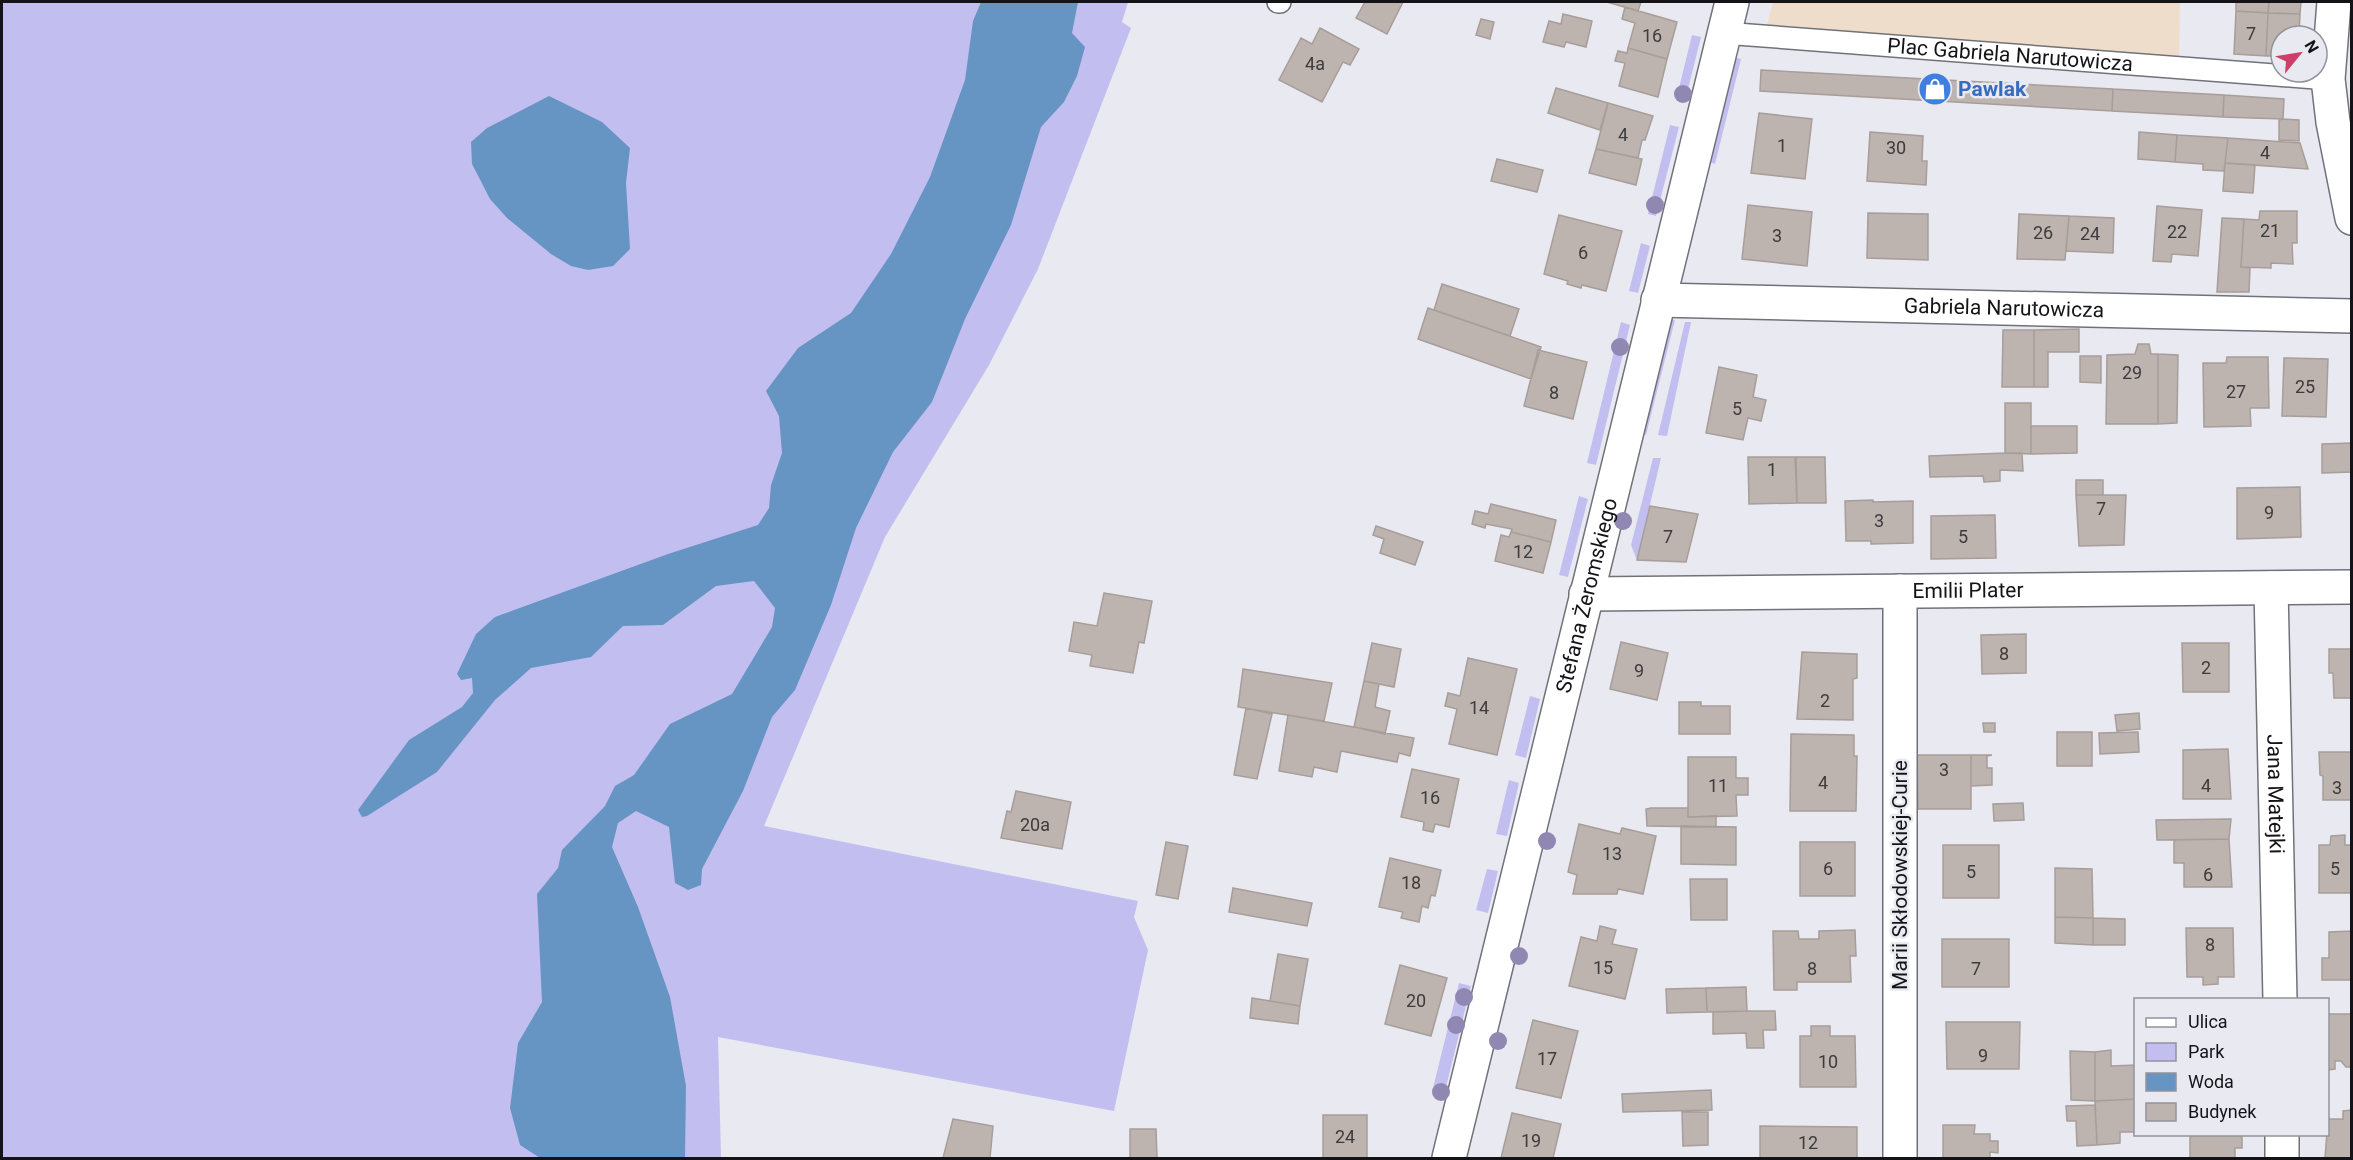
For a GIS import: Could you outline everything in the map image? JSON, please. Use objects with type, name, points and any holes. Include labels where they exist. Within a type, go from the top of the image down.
[{"type":"street","points":[[1724,33],[1732,2]]},
{"type":"street","points":[[2329,66],[2334,2]]},
{"type":"street","name":"Stefana Żeromskiego","points":[[1449,1158],[1724,33]]},
{"type":"street","points":[[2329,84],[2333,122],[2352,218]]},
{"type":"street","name":"Gabriela Narutowicza","points":[[1658,300],[2352,316]]},
{"type":"street","name":"Emilii Plater","points":[[1586,594],[2352,587]]},
{"type":"street","name":"Jana Matejki","points":[[2271,588],[2280,998]]},
{"type":"street","name":"Marii Skłodowskiej-Curie","points":[[1900,591],[1900,1158]]},
{"type":"street","points":[[2282,1136],[2282,1158]]},
{"type":"lane","name":"Plac Gabriela Narutowicza","points":[[1724,33],[2269,75]]},
{"type":"shaded area","points":[[1773,2],[2180,2],[2179,68],[1764,37]]},
{"type":"green space","points":[[2,2],[1128,2],[1122,22],[1131,28],[1038,269],[989,365],[885,537],[764,826],[1138,901],[1134,917],[1148,950],[1114,1111],[718,1037],[721,1158],[2,1158]]},
{"type":"green space","points":[[1692,35],[1701,37],[1687,93],[1678,92]]},
{"type":"green space","points":[[1737,58],[1741,59],[1715,164],[1707,161],[1733,61]]},
{"type":"green space","points":[[1670,125],[1679,127],[1656,216],[1648,214]]},
{"type":"green space","points":[[1641,243],[1650,246],[1638,293],[1629,291]]},
{"type":"green space","points":[[1668,319],[1675,320],[1646,435],[1639,433]]},
{"type":"green space","points":[[1621,322],[1630,325],[1596,465],[1587,463]]},
{"type":"green space","points":[[1685,322],[1691,322],[1667,436],[1658,435]]},
{"type":"green space","points":[[1653,458],[1661,458],[1637,560],[1631,545]]},
{"type":"green space","points":[[1579,496],[1588,499],[1568,577],[1559,575]]},
{"type":"green space","points":[[1530,696],[1540,699],[1526,758],[1515,755]]},
{"type":"green space","points":[[1509,780],[1519,783],[1507,836],[1496,834]]},
{"type":"green space","points":[[1487,869],[1498,871],[1488,913],[1476,910]]},
{"type":"green space","points":[[1459,983],[1471,986],[1444,1095],[1432,1092]]},
{"type":"water","points":[[981,2],[1078,2],[1072,33],[1085,47],[1077,76],[1064,102],[1041,127],[1011,225],[965,319],[932,402],[893,452],[856,528],[831,605],[795,690],[772,717],[743,791],[702,869],[701,885],[688,890],[675,883],[669,827],[636,811],[618,823],[612,847],[638,907],[670,997],[686,1086],[685,1158],[540,1158],[520,1145],[510,1108],[518,1043],[542,1002],[537,894],[558,868],[562,850],[605,806],[615,786],[634,775],[670,724],[732,694],[772,627],[775,608],[754,581],[716,586],[663,625],[623,626],[591,657],[531,668],[495,700],[437,772],[367,816],[362,817],[358,810],[409,740],[462,707],[473,693],[472,678],[461,680],[457,674],[476,634],[495,617],[668,554],[758,525],[769,508],[771,485],[782,453],[779,416],[766,391],[798,348],[851,313],[891,254],[930,177],[965,80],[973,21]]},
{"type":"water","points":[[549,96],[602,122],[630,148],[626,183],[630,249],[613,266],[588,270],[571,266],[551,254],[507,218],[490,199],[472,164],[471,142],[487,128]]},
{"type":"building","points":[[1365,2],[1403,2],[1387,34],[1356,18]]},
{"type":"building","points":[[1607,2],[1641,2],[1638,11]]},
{"type":"building","points":[[2236,2],[2269,2],[2268,13],[2236,11]]},
{"type":"building","points":[[2269,2],[2301,2],[2300,14],[2268,13]]},
{"type":"building","points":[[1625,7],[1677,22],[1667,59],[1628,48],[1635,23],[1622,19]]},
{"type":"building","points":[[2236,11],[2268,13],[2266,56],[2234,54]]},
{"type":"building","points":[[2268,13],[2300,14],[2300,24],[2269,24],[2269,56],[2266,56]]},
{"type":"building","points":[[1563,14],[1592,21],[1586,47],[1566,42],[1564,47],[1543,42],[1549,21],[1561,24]]},
{"type":"building","points":[[1481,19],[1494,22],[1490,39],[1476,35]]},
{"type":"building","points":[[1320,28],[1359,49],[1350,65],[1343,62],[1322,102],[1279,80],[1301,38],[1312,44]]},
{"type":"building","points":[[1628,48],[1667,59],[1658,97],[1619,86],[1625,63],[1615,61],[1618,51],[1627,53]]},
{"type":"building","points":[[1761,70],[2113,89],[2112,111],[1760,91]]},
{"type":"building","points":[[1556,88],[1608,103],[1600,130],[1548,113]]},
{"type":"building","points":[[2113,89],[2224,95],[2223,117],[2112,111]]},
{"type":"building","points":[[2224,95],[2284,99],[2283,119],[2223,117]]},
{"type":"building","points":[[1608,103],[1653,116],[1645,140],[1642,140],[1638,158],[1596,149]]},
{"type":"building","points":[[1759,113],[1812,119],[1805,179],[1751,173]]},
{"type":"building","points":[[2279,120],[2299,120],[2299,141],[2279,140]]},
{"type":"building","points":[[1870,132],[1923,136],[1922,161],[1927,161],[1926,185],[1867,181]]},
{"type":"building","points":[[2139,132],[2177,135],[2175,162],[2138,159]]},
{"type":"building","points":[[2177,135],[2228,138],[2224,171],[2203,170],[2203,164],[2175,162]]},
{"type":"building","points":[[2228,138],[2300,143],[2308,169],[2225,163]]},
{"type":"building","points":[[1596,149],[1642,159],[1636,185],[1589,173]]},
{"type":"building","points":[[1497,159],[1543,170],[1537,192],[1491,181]]},
{"type":"building","points":[[2225,163],[2255,165],[2253,193],[2223,191]]},
{"type":"building","points":[[1748,205],[1812,212],[1807,266],[1742,259]]},
{"type":"building","points":[[2157,206],[2202,210],[2198,256],[2172,254],[2171,262],[2153,261]]},
{"type":"building","points":[[2260,211],[2297,211],[2297,243],[2292,243],[2293,264],[2271,263],[2271,268],[2241,267],[2244,219],[2259,220]]},
{"type":"building","points":[[1868,213],[1928,214],[1928,260],[1867,258]]},
{"type":"building","points":[[2019,214],[2069,216],[2065,260],[2017,259]]},
{"type":"building","points":[[1559,215],[1622,231],[1606,291],[1582,285],[1581,288],[1567,284],[1568,281],[1544,274]]},
{"type":"building","points":[[2069,216],[2114,218],[2113,253],[2066,251]]},
{"type":"building","points":[[2222,218],[2244,219],[2241,267],[2250,268],[2249,292],[2217,292]]},
{"type":"building","points":[[1442,284],[1519,309],[1510,336],[1434,310]]},
{"type":"building","points":[[1428,308],[1541,347],[1531,379],[1418,339]]},
{"type":"building","points":[[2079,329],[2079,352],[2048,352],[2048,387],[2034,387],[2034,330]]},
{"type":"building","points":[[2003,330],[2034,330],[2034,387],[2002,387]]},
{"type":"building","points":[[2138,344],[2149,344],[2151,354],[2158,354],[2158,424],[2106,424],[2107,355],[2135,354]]},
{"type":"building","points":[[1538,350],[1587,362],[1573,419],[1524,406]]},
{"type":"building","points":[[2158,354],[2178,355],[2177,423],[2158,424]]},
{"type":"building","points":[[2080,356],[2101,356],[2101,383],[2080,382]]},
{"type":"building","points":[[2227,357],[2268,357],[2269,408],[2250,408],[2251,426],[2204,427],[2203,363],[2226,363]]},
{"type":"building","points":[[2284,358],[2328,359],[2326,417],[2282,416]]},
{"type":"building","points":[[1719,367],[1757,375],[1753,397],[1766,400],[1761,421],[1748,418],[1743,440],[1706,433]]},
{"type":"building","points":[[2005,403],[2031,403],[2031,454],[2005,453]]},
{"type":"building","points":[[2031,426],[2077,426],[2077,453],[2031,454]]},
{"type":"building","points":[[2352,443],[2352,472],[2322,473],[2322,444]]},
{"type":"building","points":[[2022,453],[2023,471],[2000,470],[2000,481],[1984,482],[1983,476],[1930,477],[1929,456]]},
{"type":"building","points":[[1748,457],[1795,457],[1797,503],[1749,504]]},
{"type":"building","points":[[1796,457],[1825,457],[1826,503],[1797,503]]},
{"type":"building","points":[[2076,480],[2103,480],[2103,495],[2076,495]]},
{"type":"building","points":[[2300,487],[2301,537],[2237,539],[2237,488]]},
{"type":"building","points":[[2076,495],[2126,495],[2124,545],[2079,546]]},
{"type":"building","points":[[1873,500],[1873,502],[1913,501],[1913,543],[1871,544],[1871,541],[1846,541],[1845,501]]},
{"type":"building","points":[[1491,504],[1556,520],[1551,542],[1511,532],[1512,529],[1486,524],[1485,528],[1472,524],[1475,511],[1488,514]]},
{"type":"building","points":[[1650,506],[1698,514],[1686,562],[1637,560]]},
{"type":"building","points":[[1995,515],[1996,558],[1931,559],[1931,516]]},
{"type":"building","points":[[1376,526],[1423,542],[1415,565],[1380,553],[1384,539],[1373,535]]},
{"type":"building","points":[[1511,532],[1551,542],[1543,573],[1495,561],[1501,535],[1509,537]]},
{"type":"building","points":[[1104,593],[1152,601],[1144,643],[1139,642],[1133,673],[1090,666],[1092,655],[1069,651],[1074,622],[1097,626]]},
{"type":"building","points":[[2026,634],[2026,673],[1982,674],[1981,635]]},
{"type":"building","points":[[1621,642],[1668,653],[1657,700],[1610,689]]},
{"type":"building","points":[[1372,643],[1401,649],[1394,687],[1364,681]]},
{"type":"building","points":[[2182,643],[2229,643],[2229,692],[2183,692]]},
{"type":"building","points":[[2329,649],[2352,649],[2352,698],[2334,698],[2333,673],[2329,673]]},
{"type":"building","points":[[1802,652],[1857,654],[1857,678],[1853,679],[1853,720],[1797,719]]},
{"type":"building","points":[[1468,658],[1517,669],[1497,755],[1449,744],[1457,709],[1445,706],[1448,693],[1460,696]]},
{"type":"building","points":[[1243,669],[1332,683],[1324,721],[1238,707]]},
{"type":"building","points":[[1364,681],[1379,684],[1375,707],[1390,711],[1385,734],[1354,727]]},
{"type":"building","points":[[1679,702],[1701,702],[1701,706],[1730,706],[1730,734],[1679,734]]},
{"type":"building","points":[[1246,708],[1272,714],[1257,779],[1234,775]]},
{"type":"building","points":[[2139,713],[2140,729],[2117,731],[2115,715]]},
{"type":"building","points":[[1288,715],[1414,738],[1410,756],[1399,753],[1397,762],[1341,751],[1337,772],[1314,767],[1312,777],[1279,771]]},
{"type":"building","points":[[1983,723],[1995,723],[1995,732],[1984,732]]},
{"type":"building","points":[[2057,732],[2092,732],[2092,766],[2057,766]]},
{"type":"building","points":[[2138,732],[2139,752],[2100,754],[2099,733]]},
{"type":"building","points":[[1791,734],[1854,735],[1854,756],[1857,756],[1856,811],[1790,811]]},
{"type":"building","points":[[2228,749],[2231,799],[2183,799],[2183,750]]},
{"type":"building","points":[[2319,752],[2352,752],[2352,800],[2323,800],[2323,776],[2320,775]]},
{"type":"building","points":[[1917,755],[1971,755],[1971,809],[1918,809]]},
{"type":"building","points":[[1971,755],[1992,755],[1987,756],[1987,768],[1992,768],[1992,785],[1971,786]]},
{"type":"building","points":[[1688,757],[1736,757],[1736,778],[1748,778],[1748,795],[1736,795],[1737,816],[1688,817]]},
{"type":"building","points":[[1412,769],[1459,779],[1449,827],[1435,824],[1433,832],[1423,830],[1424,822],[1401,817]]},
{"type":"building","points":[[1016,791],[1071,802],[1062,849],[1001,838],[1007,811],[1011,812]]},
{"type":"building","points":[[2023,803],[2024,820],[1994,821],[1993,804]]},
{"type":"building","points":[[1688,808],[1688,817],[1716,816],[1716,827],[1647,826],[1646,809]]},
{"type":"building","points":[[2231,819],[2229,839],[2157,840],[2156,820]]},
{"type":"building","points":[[1579,824],[1620,834],[1622,828],[1656,836],[1643,894],[1618,889],[1617,894],[1573,894],[1577,875],[1568,872]]},
{"type":"building","points":[[1681,826],[1736,827],[1736,865],[1681,864]]},
{"type":"building","points":[[2345,835],[2345,845],[2352,845],[2352,893],[2319,893],[2319,845],[2330,845],[2331,836]]},
{"type":"building","points":[[2229,839],[2232,887],[2184,887],[2184,863],[2174,863],[2174,840]]},
{"type":"building","points":[[1166,842],[1188,846],[1178,899],[1156,895]]},
{"type":"building","points":[[1800,842],[1855,842],[1855,896],[1800,896]]},
{"type":"building","points":[[1943,845],[1999,845],[1999,898],[1943,898]]},
{"type":"building","points":[[1390,858],[1441,870],[1435,896],[1431,895],[1428,908],[1422,906],[1419,922],[1401,918],[1403,912],[1379,907]]},
{"type":"building","points":[[2055,868],[2092,869],[2093,918],[2055,917]]},
{"type":"building","points":[[1690,879],[1727,879],[1727,920],[1691,920]]},
{"type":"building","points":[[1233,888],[1312,903],[1307,926],[1229,912]]},
{"type":"building","points":[[2055,917],[2093,918],[2093,945],[2055,943]]},
{"type":"building","points":[[2093,918],[2125,919],[2125,945],[2093,945]]},
{"type":"building","points":[[1600,926],[1616,930],[1612,944],[1637,949],[1625,999],[1569,986],[1581,937],[1597,941]]},
{"type":"building","points":[[2186,928],[2233,928],[2234,977],[2218,977],[2218,984],[2203,985],[2203,977],[2187,977]]},
{"type":"building","points":[[1855,930],[1856,956],[1850,956],[1851,982],[1797,982],[1797,990],[1774,990],[1773,931],[1798,931],[1799,939],[1819,939],[1819,931]]},
{"type":"building","points":[[2352,931],[2352,980],[2322,980],[2322,958],[2329,958],[2329,932]]},
{"type":"building","points":[[1942,939],[2009,939],[2009,987],[1942,987]]},
{"type":"building","points":[[1278,954],[1308,959],[1300,1006],[1270,1001]]},
{"type":"building","points":[[1400,965],[1447,978],[1431,1036],[1385,1024]]},
{"type":"building","points":[[1746,987],[1747,1011],[1707,1012],[1706,988]]},
{"type":"building","points":[[1706,988],[1707,1012],[1667,1013],[1666,989]]},
{"type":"building","points":[[1252,998],[1300,1006],[1298,1024],[1250,1018]]},
{"type":"building","points":[[1775,1011],[1776,1030],[1763,1030],[1764,1048],[1747,1048],[1746,1033],[1713,1034],[1713,1012]]},
{"type":"building","points":[[2329,1014],[2352,1014],[2352,1067],[2346,1067],[2341,1061],[2335,1061],[2335,1069],[2329,1070]]},
{"type":"building","points":[[1533,1020],[1578,1031],[1561,1098],[1516,1088]]},
{"type":"building","points":[[1946,1022],[2020,1022],[2019,1069],[1947,1069]]},
{"type":"building","points":[[1811,1026],[1830,1026],[1830,1036],[1855,1036],[1856,1087],[1800,1087],[1800,1036],[1811,1036]]},
{"type":"building","points":[[2111,1050],[2111,1066],[2134,1065],[2134,1099],[2095,1101],[2095,1052]]},
{"type":"building","points":[[2070,1051],[2095,1052],[2095,1101],[2071,1100]]},
{"type":"building","points":[[1711,1090],[1712,1110],[1623,1112],[1622,1094]]},
{"type":"building","points":[[2134,1099],[2134,1132],[2120,1132],[2120,1143],[2097,1145],[2095,1101]]},
{"type":"building","points":[[2095,1105],[2097,1145],[2077,1146],[2076,1121],[2067,1121],[2066,1106]]},
{"type":"building","points":[[2352,1110],[2352,1158],[2325,1158],[2329,1119],[2343,1119],[2343,1111]]},
{"type":"building","points":[[1682,1112],[1708,1112],[1708,1145],[1683,1146]]},
{"type":"building","points":[[1512,1113],[1561,1124],[1553,1158],[1501,1158]]},
{"type":"building","points":[[1323,1115],[1367,1115],[1367,1158],[1323,1158]]},
{"type":"building","points":[[953,1119],[993,1126],[990,1158],[943,1158]]},
{"type":"building","points":[[1943,1125],[1975,1125],[1974,1134],[1990,1134],[1990,1141],[1998,1141],[1998,1153],[1990,1152],[1990,1158],[1943,1158]]},
{"type":"building","points":[[1760,1126],[1857,1127],[1857,1158],[1760,1158]]},
{"type":"building","points":[[1130,1129],[1156,1129],[1157,1158],[1130,1158]]},
{"type":"building","points":[[2190,1136],[2242,1136],[2242,1148],[2235,1148],[2235,1158],[2190,1158]]},
{"type":"place","name":"Pawlak","points":[[1935,89]]}]
